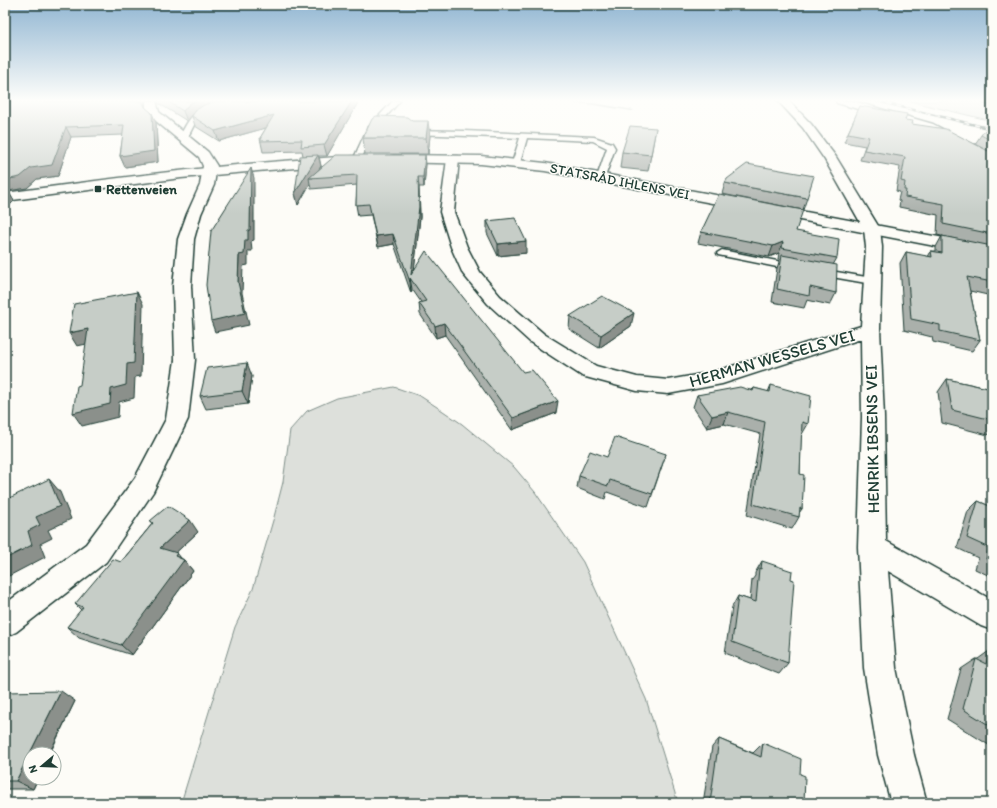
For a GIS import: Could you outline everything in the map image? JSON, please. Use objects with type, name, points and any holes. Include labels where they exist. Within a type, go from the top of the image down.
[{"type":"street","points":[[5,622],[96,553],[144,485],[177,419],[185,360],[182,286],[186,238],[194,214],[204,193],[209,171],[208,162],[204,155],[183,139]]},
{"type":"street","name":"HENRIK IBSENS VEI","points":[[816,139],[847,185],[872,229],[874,247],[870,329],[874,418],[872,547],[880,668],[896,755],[909,803]]},
{"type":"street","points":[[955,139],[992,160]]},
{"type":"street","name":"STATSRÅD IHLENS VEI","points":[[385,159],[453,159],[516,163],[601,177],[992,252]]},
{"type":"street","name":"HERMAN WESSELS VEI","points":[[453,159],[447,212],[459,247],[472,274],[494,300],[537,338],[589,371],[637,384],[668,387],[715,379],[870,329]]},
{"type":"street","points":[[5,197],[209,171],[371,160]]},
{"type":"street","points":[[872,547],[992,616]]},
{"type":"lane","points":[[357,160],[367,139]]},
{"type":"lane","points":[[516,163],[523,139]]},
{"type":"lane","points":[[587,139],[594,139],[609,145],[611,148],[601,177]]},
{"type":"lane","points":[[722,253],[872,281]]},
{"type":"shaded area","points":[[394,387],[420,396],[443,411],[462,424],[514,467],[535,492],[583,562],[646,699],[678,803],[181,803],[235,627],[253,589],[283,482],[290,430],[307,411],[337,398]]},
{"type":"building","points":[[5,139],[62,139],[52,165],[31,168],[20,177],[5,180]]},
{"type":"building","points":[[122,139],[153,139],[154,151],[120,156]]},
{"type":"building","points":[[262,139],[328,139],[324,145],[301,147],[302,140],[260,141]]},
{"type":"building","points":[[626,139],[654,139],[651,155],[622,152]]},
{"type":"building","points":[[868,139],[965,139],[992,153],[992,234],[943,224],[944,204],[905,197],[905,182],[901,181],[905,157],[864,150]]},
{"type":"building","points":[[318,155],[295,193],[300,156]]},
{"type":"building","points":[[336,155],[425,155],[423,177],[418,177],[419,207],[411,275],[426,251],[523,372],[532,370],[558,401],[513,418],[444,323],[435,326],[419,303],[426,301],[410,278],[410,282],[393,234],[376,236],[369,204],[356,205],[357,175],[309,178]]},
{"type":"building","points":[[747,164],[814,176],[807,198],[725,183],[727,179]]},
{"type":"building","points":[[251,168],[250,230],[248,230],[248,240],[245,240],[244,254],[239,255],[238,282],[245,313],[211,321],[206,285],[211,231]]},
{"type":"building","points":[[719,194],[803,210],[796,231],[839,239],[837,258],[782,248],[783,242],[773,246],[701,232]]},
{"type":"building","points":[[515,218],[526,241],[498,244],[487,221]]},
{"type":"building","points":[[942,236],[992,246],[992,282],[967,277],[980,340],[940,331],[940,325],[911,319],[906,252],[932,257],[931,251],[942,253]]},
{"type":"building","points":[[782,255],[837,265],[836,293],[810,287],[809,296],[777,289]]},
{"type":"building","points":[[137,292],[134,363],[127,364],[126,385],[111,389],[110,404],[73,413],[77,386],[80,385],[88,329],[69,333],[74,304]]},
{"type":"building","points":[[602,296],[634,313],[601,335],[570,316]]},
{"type":"building","points":[[247,363],[242,391],[200,396],[207,368]]},
{"type":"building","points":[[947,379],[992,389],[992,420],[952,410]]},
{"type":"building","points":[[771,385],[811,396],[808,424],[802,422],[800,474],[804,475],[802,509],[800,508],[799,517],[753,504],[765,422],[728,412],[712,416],[697,395],[740,387],[753,391],[754,388],[770,392]]},
{"type":"building","points":[[615,437],[666,454],[652,494],[610,480],[608,486],[579,476],[590,451],[607,457]]},
{"type":"building","points":[[49,479],[60,506],[36,517],[40,525],[28,531],[32,545],[5,559],[5,500]]},
{"type":"building","points":[[978,501],[992,507],[992,562],[986,559],[989,548],[967,538]]},
{"type":"building","points":[[168,506],[190,520],[160,548],[177,553],[175,556],[184,560],[121,645],[67,627],[83,607],[75,604],[113,559],[121,562],[153,523],[150,521]]},
{"type":"building","points":[[762,561],[792,571],[791,579],[794,580],[788,663],[732,642],[738,596],[756,602],[759,568],[761,569]]},
{"type":"building","points":[[989,651],[992,653],[992,727],[963,709],[976,659],[986,664]]},
{"type":"building","points":[[61,691],[34,746],[22,746],[22,769],[16,781],[5,781],[5,692]]},
{"type":"building","points":[[719,739],[761,757],[763,743],[801,759],[800,774],[805,776],[804,803],[710,803]]},
{"type":"place","name":"Rettenveien","points":[[98,189]]}]
